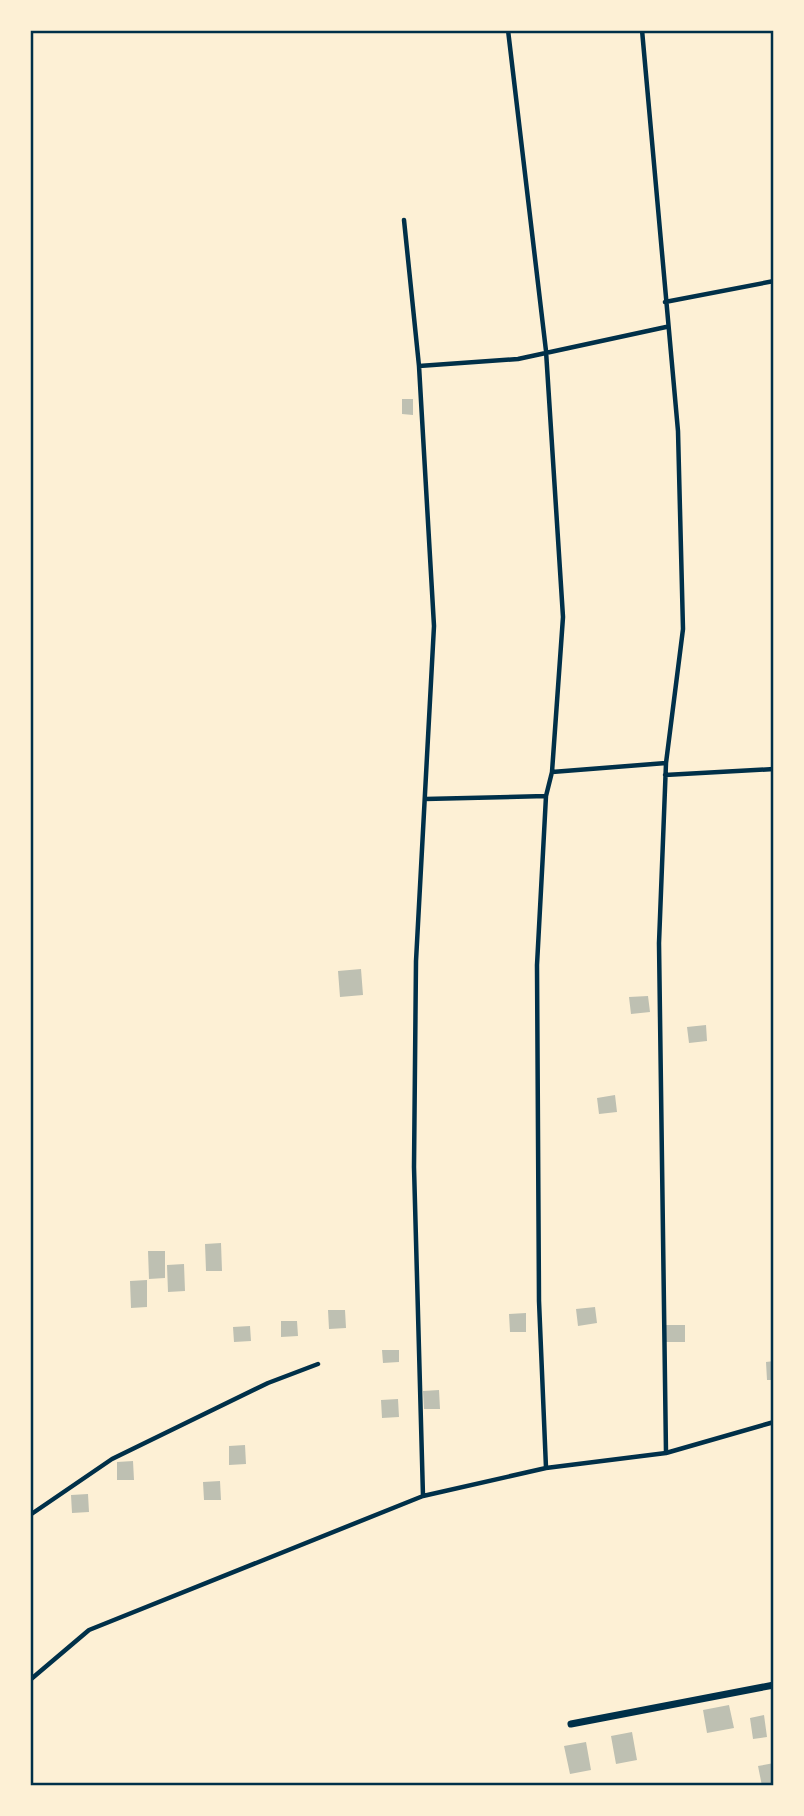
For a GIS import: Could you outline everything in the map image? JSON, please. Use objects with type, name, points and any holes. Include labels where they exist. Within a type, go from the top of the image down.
[{"type":"street","points":[[571,1724],[774,1685]]},
{"type":"lane","points":[[508,30],[546,351],[563,617],[552,772],[546,796],[537,965],[539,1301],[546,1468]]},
{"type":"lane","points":[[642,30],[666,327],[678,431],[683,629],[665,775],[659,983],[666,1453]]},
{"type":"lane","points":[[404,220],[419,366],[434,626],[416,961],[414,1167],[423,1496]]},
{"type":"lane","points":[[665,302],[774,281]]},
{"type":"lane","points":[[419,366],[518,359],[666,327]]},
{"type":"lane","points":[[552,772],[666,764]]},
{"type":"lane","points":[[665,775],[774,769]]},
{"type":"lane","points":[[425,799],[546,796]]},
{"type":"lane","points":[[30,1515],[112,1459],[268,1383],[318,1364]]},
{"type":"lane","points":[[30,1680],[89,1630],[423,1496],[546,1468],[666,1453],[774,1422]]},
{"type":"building","points":[[402,399],[413,399],[413,415],[402,414]]},
{"type":"building","points":[[361,969],[363,995],[340,997],[338,971]]},
{"type":"building","points":[[648,996],[650,1012],[631,1014],[629,997]]},
{"type":"building","points":[[706,1025],[707,1041],[689,1043],[687,1027]]},
{"type":"building","points":[[615,1095],[617,1112],[599,1114],[597,1098]]},
{"type":"building","points":[[221,1243],[222,1271],[206,1271],[205,1244]]},
{"type":"building","points":[[148,1251],[165,1251],[165,1278],[149,1279]]},
{"type":"building","points":[[184,1264],[185,1291],[168,1292],[167,1265]]},
{"type":"building","points":[[147,1280],[147,1307],[131,1308],[130,1281]]},
{"type":"building","points":[[595,1307],[597,1323],[578,1326],[576,1309]]},
{"type":"building","points":[[328,1310],[345,1310],[346,1328],[329,1329]]},
{"type":"building","points":[[526,1313],[526,1332],[510,1332],[509,1314]]},
{"type":"building","points":[[281,1321],[297,1321],[298,1336],[281,1337]]},
{"type":"building","points":[[666,1325],[685,1325],[685,1342],[666,1342]]},
{"type":"building","points":[[250,1326],[251,1341],[234,1342],[233,1327]]},
{"type":"building","points":[[382,1350],[399,1350],[399,1362],[383,1363]]},
{"type":"building","points":[[774,1361],[774,1380],[767,1380],[766,1362]]},
{"type":"building","points":[[439,1390],[440,1409],[424,1409],[423,1391]]},
{"type":"building","points":[[398,1399],[399,1417],[382,1418],[381,1400]]},
{"type":"building","points":[[245,1445],[246,1464],[229,1465],[229,1446]]},
{"type":"building","points":[[133,1461],[134,1480],[117,1480],[117,1462]]},
{"type":"building","points":[[220,1481],[221,1500],[204,1500],[203,1482]]},
{"type":"building","points":[[88,1494],[89,1512],[72,1513],[71,1495]]},
{"type":"building","points":[[729,1705],[734,1728],[707,1733],[703,1710]]},
{"type":"building","points":[[764,1715],[767,1737],[753,1739],[750,1718]]},
{"type":"building","points":[[632,1732],[637,1760],[616,1764],[611,1736]]},
{"type":"building","points":[[586,1742],[591,1770],[570,1774],[564,1746]]},
{"type":"building","points":[[774,1763],[774,1786],[762,1786],[758,1766]]}]
